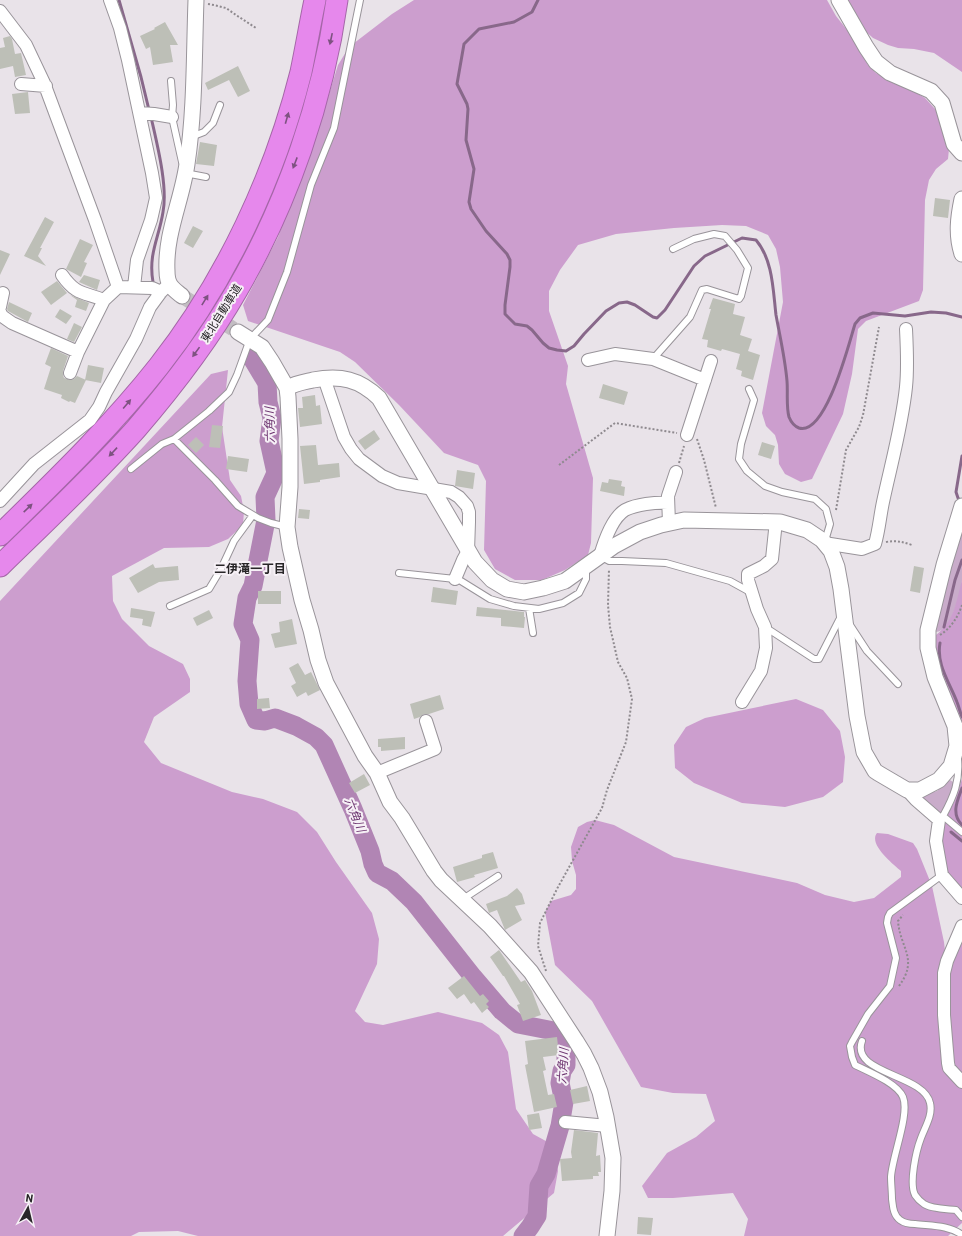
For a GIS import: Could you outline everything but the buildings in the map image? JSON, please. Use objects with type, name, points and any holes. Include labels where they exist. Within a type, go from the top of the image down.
[{"type":"highway","name":"東北自動車道","points":[[0,535],[73,464],[118,415],[160,365],[191,321],[217,279],[239,239],[261,191],[284,130],[301,72],[315,0]]},
{"type":"highway","name":"東北自動車道","points":[[0,566],[91,477],[136,428],[177,378],[211,332],[237,290],[259,249],[305,136],[322,79],[337,0]]},
{"type":"street","points":[[110,0],[120,28],[128,60],[147,113],[152,172],[156,198],[151,220],[136,260],[134,287]]},
{"type":"street","points":[[839,0],[876,62],[890,73],[931,91],[942,103],[954,144],[962,154]]},
{"type":"street","points":[[0,501],[34,464],[90,420],[99,407],[136,339],[150,307],[165,289],[167,273],[166,253],[186,173],[190,138],[194,76],[196,2]]},
{"type":"street","points":[[0,11],[26,45],[46,86],[118,287]]},
{"type":"street","points":[[21,84],[46,86]]},
{"type":"street","points":[[147,113],[172,117]]},
{"type":"street","points":[[962,199],[957,226],[959,246],[962,254]]},
{"type":"street","points":[[62,275],[69,285],[79,292],[104,300]]},
{"type":"street","points":[[70,373],[78,352],[104,300],[118,287],[165,289],[182,296]]},
{"type":"street","points":[[0,306],[4,293]]},
{"type":"street","points":[[0,312],[2,316],[12,323],[78,352]]},
{"type":"street","points":[[824,543],[862,548],[875,544],[879,531],[883,503],[901,422],[906,388],[908,358],[906,329]]},
{"type":"street","points":[[244,336],[262,348],[287,388],[290,439],[290,486],[287,527],[302,600],[318,660],[326,683],[365,756],[377,773],[390,802],[402,818],[434,871],[441,880],[490,926],[531,972],[576,1041],[591,1068],[598,1086],[608,1126],[613,1158],[614,1175],[607,1236]]},
{"type":"street","points":[[588,360],[615,354],[653,359],[705,380]]},
{"type":"street","points":[[688,435],[711,362]]},
{"type":"street","points":[[287,388],[297,383],[324,378],[339,378],[352,380],[361,384],[379,398],[475,562],[492,580],[507,589],[524,592],[565,581],[586,567],[605,559],[614,546],[640,532],[684,520],[776,521],[807,530],[822,540],[831,551],[837,567],[857,716],[864,752],[876,771],[890,781],[907,790],[916,800],[941,818],[936,841],[942,875],[962,898]]},
{"type":"street","points":[[324,378],[344,437],[359,459],[382,476],[398,483],[451,492],[459,497],[467,506],[469,512],[468,551],[455,579]]},
{"type":"street","points":[[669,523],[668,496],[676,472]]},
{"type":"street","points":[[605,559],[604,542],[615,520],[624,511],[642,505],[668,503]]},
{"type":"street","points":[[907,790],[920,790],[939,780],[951,766],[957,746],[955,726],[935,677],[928,648],[928,630],[962,506]]},
{"type":"street","points":[[742,702],[761,671],[766,648],[765,627],[756,609],[748,580],[748,574],[764,566],[772,559],[776,521]]},
{"type":"street","points":[[377,773],[435,749],[426,721]]},
{"type":"street","points":[[962,926],[947,961],[944,973],[944,1015],[949,1068],[962,1082]]},
{"type":"street","points":[[565,1122],[608,1126]]},
{"type":"lane","points":[[131,469],[162,444],[174,439],[210,411],[229,392],[237,375],[244,336],[268,320],[286,272],[311,185],[334,128],[360,0]]},
{"type":"lane","points":[[171,81],[172,117],[179,151],[186,173],[206,177]]},
{"type":"lane","points":[[190,138],[204,132],[213,123],[220,105]]},
{"type":"lane","points":[[653,359],[690,317],[702,290],[739,299],[748,268],[725,236],[714,234],[694,239],[673,249]]},
{"type":"lane","points":[[749,389],[754,400],[741,444],[739,459],[747,471],[765,486],[782,492],[815,499],[826,509],[830,524],[824,543]]},
{"type":"lane","points":[[174,439],[215,480],[238,506],[258,518],[287,527]]},
{"type":"lane","points":[[170,606],[209,589],[234,541],[253,515]]},
{"type":"lane","points":[[605,559],[666,563],[730,581],[752,592]]},
{"type":"lane","points":[[399,573],[455,579],[461,581],[490,600],[514,606],[539,609],[564,602],[579,594],[586,579],[586,567]]},
{"type":"lane","points":[[529,608],[533,633]]},
{"type":"lane","points":[[765,627],[814,659],[819,659],[839,620],[844,617],[867,651],[898,684]]},
{"type":"lane","points":[[957,746],[959,769],[957,785],[950,804],[941,818],[962,832]]},
{"type":"lane","points":[[942,875],[890,913],[887,922],[896,958],[890,986],[868,1014],[850,1046],[855,1065],[895,1087],[903,1096],[905,1105],[904,1116],[891,1177],[893,1209],[895,1214],[900,1220],[910,1224],[943,1227],[962,1234]]},
{"type":"lane","points":[[462,900],[498,876]]},
{"type":"lane","points":[[862,1041],[860,1047],[864,1059],[881,1070],[915,1084],[926,1094],[930,1103],[930,1116],[920,1140],[914,1166],[913,1185],[915,1195],[924,1204],[932,1207],[956,1210],[962,1217]]},
{"type":"path","points":[[196,2],[226,8],[256,28]]},
{"type":"path","points":[[830,524],[834,516],[846,450],[859,427],[863,415],[879,327]]},
{"type":"path","points":[[559,465],[615,423],[696,436],[704,460],[719,520]]},
{"type":"path","points":[[676,472],[688,435]]},
{"type":"path","points":[[875,544],[893,540],[912,545]]},
{"type":"path","points":[[547,973],[538,946],[540,923],[558,886],[602,808],[607,790],[626,742],[632,699],[627,678],[618,662],[610,627],[608,605],[610,580],[605,559]]},
{"type":"path","points":[[928,640],[942,634],[950,627],[957,618],[962,606]]},
{"type":"shaded area","points":[[414,0],[827,0],[836,16],[851,35],[868,65],[876,73],[893,83],[925,98],[936,110],[949,149],[948,159],[936,169],[929,180],[925,200],[923,290],[919,301],[866,321],[858,329],[852,374],[843,414],[812,479],[801,482],[785,474],[779,464],[778,445],[775,435],[766,426],[762,413],[783,302],[780,267],[776,249],[768,235],[746,226],[722,225],[616,234],[578,245],[560,270],[549,291],[549,311],[568,366],[566,384],[593,478],[591,543],[588,555],[565,570],[542,580],[515,580],[495,569],[484,550],[486,481],[478,465],[444,453],[399,405],[355,362],[340,352],[248,321],[243,305],[278,237],[314,143],[338,65],[349,47],[392,14]]},
{"type":"shaded area","points":[[846,0],[962,0],[962,72],[934,53],[914,49],[898,48],[873,38],[864,30]]},
{"type":"shaded area","points":[[228,370],[222,427],[230,480],[241,496],[244,511],[243,525],[228,539],[209,547],[164,548],[112,576],[113,601],[122,619],[149,646],[183,664],[190,679],[190,692],[154,717],[144,742],[161,763],[232,792],[263,799],[297,812],[317,832],[372,913],[379,939],[377,964],[355,1011],[365,1022],[383,1025],[438,1012],[482,1023],[499,1035],[508,1052],[516,1109],[533,1134],[555,1146],[558,1171],[554,1193],[503,1236],[198,1236],[178,1231],[139,1232],[131,1236],[0,1236],[0,601],[211,374]]},
{"type":"shaded area","points":[[962,530],[962,580],[960,593],[951,619],[946,626],[936,632],[941,605]]},
{"type":"shaded area","points":[[962,580],[962,726],[941,673],[936,654],[936,635],[951,617]]},
{"type":"shaded area","points":[[796,699],[823,710],[840,731],[845,757],[843,782],[823,797],[785,807],[742,803],[694,783],[675,768],[674,745],[686,727],[705,718]]},
{"type":"shaded area","points":[[962,779],[962,892],[945,870],[941,840],[943,824],[955,800]]},
{"type":"shaded area","points":[[950,780],[953,782],[953,787],[941,813],[918,796],[937,791]]},
{"type":"shaded area","points":[[595,820],[614,825],[674,857],[797,883],[825,895],[854,902],[874,898],[901,877],[901,871],[883,854],[876,843],[875,838],[877,833],[888,834],[913,843],[917,849],[932,886],[944,942],[945,951],[937,978],[943,1064],[947,1072],[962,1089],[962,1223],[948,1236],[744,1236],[748,1219],[733,1193],[673,1198],[648,1198],[642,1186],[667,1153],[696,1137],[715,1121],[706,1094],[673,1093],[641,1087],[592,1001],[555,965],[545,912],[551,901],[571,895],[576,889],[576,875],[572,861],[571,847],[578,827]]},
{"type":"shaded area","points":[[962,936],[962,1077],[953,1066],[950,1057],[948,977],[950,964]]},
{"type":"waterway","points":[[119,0],[149,110]]},
{"type":"waterway","points":[[538,0],[532,12],[514,22],[479,29],[464,44],[457,84],[468,109],[466,140],[474,169],[469,202],[471,209],[486,231],[507,254],[510,260],[505,314],[515,324],[527,326],[549,348],[566,351],[574,346],[606,311],[619,303],[627,302],[635,305],[657,318],[665,310],[694,266],[705,256],[742,238],[756,240],[766,257],[773,286],[776,315],[786,372],[789,417],[793,424],[799,428],[809,427],[818,418],[827,404],[842,367],[855,324],[860,318],[873,313],[905,316],[931,312],[946,313],[962,317]]},
{"type":"waterway","points":[[151,117],[159,152],[164,190],[163,212],[153,254],[153,282]]},
{"type":"waterway","name":"六角川","points":[[252,358],[267,383],[268,402],[272,418],[269,441],[276,473],[265,497],[266,520],[253,586],[247,598],[243,624],[250,640],[247,681],[249,704],[256,720],[265,721],[275,718],[296,726],[316,737],[324,745],[353,809],[377,873],[392,881],[414,902],[473,977],[502,1011],[518,1024],[554,1031],[561,1036],[566,1045],[566,1065],[562,1071],[560,1083],[564,1102],[560,1126],[546,1174],[539,1186],[537,1216],[523,1236]]},
{"type":"waterway","points":[[962,456],[956,492],[958,498],[962,502]]},
{"type":"waterway","points":[[944,627],[955,580],[962,560]]},
{"type":"waterway","points":[[940,643],[940,659],[944,674],[962,717]]},
{"type":"waterway","points":[[962,788],[956,807],[957,816],[962,825]]},
{"type":"waterway","points":[[951,832],[962,841]]},
{"type":"tunnel","points":[[182,296],[238,332]]},
{"type":"district","name":"二伊滝一丁目","points":[[250,569]]}]
